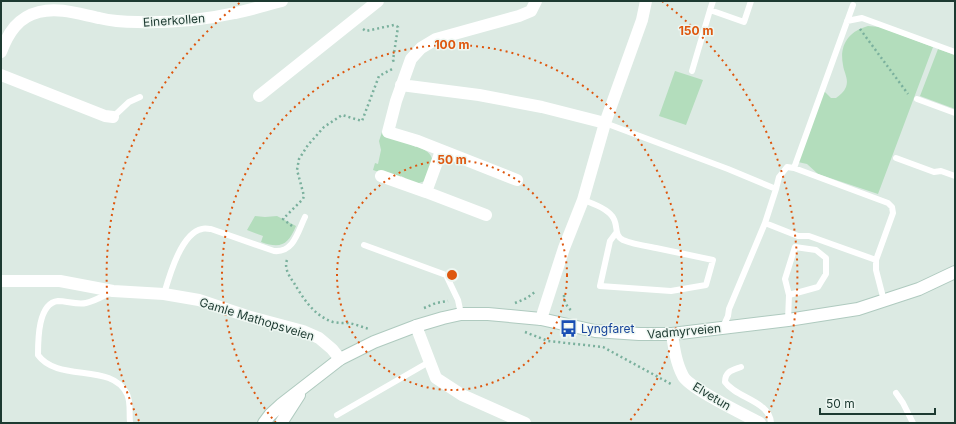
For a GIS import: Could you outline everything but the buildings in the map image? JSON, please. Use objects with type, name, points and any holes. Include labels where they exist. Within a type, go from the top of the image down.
[{"type":"street","name":"Einerkollen","points":[[1,52],[8,36],[18,22],[38,12],[64,6],[120,21],[138,22],[208,18],[282,1]]},
{"type":"street","points":[[259,96],[378,1]]},
{"type":"street","points":[[517,180],[418,141],[388,132],[410,59],[421,48],[436,39],[531,11],[536,1]]},
{"type":"street","points":[[541,319],[564,248],[583,200],[605,123],[642,20],[646,1]]},
{"type":"street","points":[[1,75],[105,116],[113,117]]},
{"type":"street","points":[[401,85],[479,94],[542,107],[605,123]]},
{"type":"street","points":[[426,192],[441,151]]},
{"type":"street","points":[[381,176],[486,215]]},
{"type":"street","name":"Vadmyrveien","points":[[264,423],[282,404],[340,359],[374,342],[416,326],[461,314],[488,314],[541,319],[595,331],[639,334],[672,334],[788,320],[858,309],[919,289],[955,272]]},
{"type":"street","name":"Gamle Mathopsveien","points":[[1,281],[60,281],[113,291],[164,294],[199,300],[247,316],[303,331],[319,338],[332,349],[340,359]]},
{"type":"street","points":[[416,326],[436,378],[462,395],[524,423]]},
{"type":"street","name":"Elvetun","points":[[672,334],[677,362],[684,378],[701,391],[760,423]]},
{"type":"street","name":"Vadmyrveien","points":[[281,423],[306,386]]},
{"type":"lane","points":[[692,71],[713,1]]},
{"type":"lane","points":[[710,10],[744,22],[751,1]]},
{"type":"lane","points":[[794,168],[853,4]]},
{"type":"lane","points":[[847,21],[862,18],[955,52]]},
{"type":"lane","points":[[113,117],[129,102],[140,97]]},
{"type":"lane","points":[[914,99],[955,113]]},
{"type":"lane","points":[[605,123],[728,169],[776,189]]},
{"type":"lane","points":[[896,158],[934,172],[941,171],[955,176]]},
{"type":"lane","points":[[723,327],[765,223],[779,177],[787,167],[794,168],[888,203],[892,207],[893,213],[876,260],[876,270],[884,301]]},
{"type":"lane","points":[[583,200],[602,208],[613,216],[617,224],[616,233],[610,241],[600,286],[671,291],[706,285],[713,260],[640,245],[621,239],[616,233]]},
{"type":"lane","points":[[164,294],[173,263],[179,251],[188,239],[201,229],[211,229],[274,251],[282,252],[289,247],[305,216]]},
{"type":"lane","points":[[765,223],[798,236],[809,236],[876,260]]},
{"type":"lane","points":[[364,245],[446,275],[458,300],[461,314]]},
{"type":"lane","points":[[788,320],[789,295],[784,279],[795,247],[816,250],[826,258],[826,274],[818,287],[789,295]]},
{"type":"lane","points":[[113,291],[85,304],[57,301],[47,308],[41,322],[38,355],[42,361],[55,368],[94,375],[117,382],[127,394],[130,422]]},
{"type":"lane","points":[[337,416],[429,362]]},
{"type":"lane","name":"Elvetun","points":[[741,367],[731,370],[726,375],[725,382],[729,387],[758,404],[768,412],[771,416],[772,423]]},
{"type":"lane","points":[[896,393],[913,423]]},
{"type":"path","points":[[862,18],[860,28],[914,99]]},
{"type":"path","points":[[367,31],[394,25],[398,27],[393,60]]},
{"type":"path","points":[[298,230],[283,219],[303,200],[304,196],[297,170],[297,164],[301,154],[324,127],[342,115],[362,121],[379,76],[397,66]]},
{"type":"path","points":[[287,260],[286,267],[289,276],[305,301],[315,311],[332,322],[349,323],[372,330]]},
{"type":"green space","points":[[868,26],[880,27],[933,47],[878,194],[818,174],[807,164],[798,162],[824,91],[831,98],[836,98],[846,87],[847,79],[842,58],[844,45],[856,31]]},
{"type":"green space","points":[[938,49],[955,55],[955,109],[920,96]]},
{"type":"green space","points":[[675,71],[703,80],[686,125],[659,116]]},
{"type":"green space","points":[[382,132],[416,147],[417,146],[429,154],[433,162],[425,181],[416,184],[404,181],[405,178],[401,176],[400,179],[373,170],[375,163],[378,164],[381,150],[379,141]]},
{"type":"green space","points":[[255,216],[277,216],[296,226],[290,238],[283,244],[268,244],[261,242],[263,236],[247,230]]},
{"type":"place","name":"Lyngfaret","points":[[568,328]]}]
